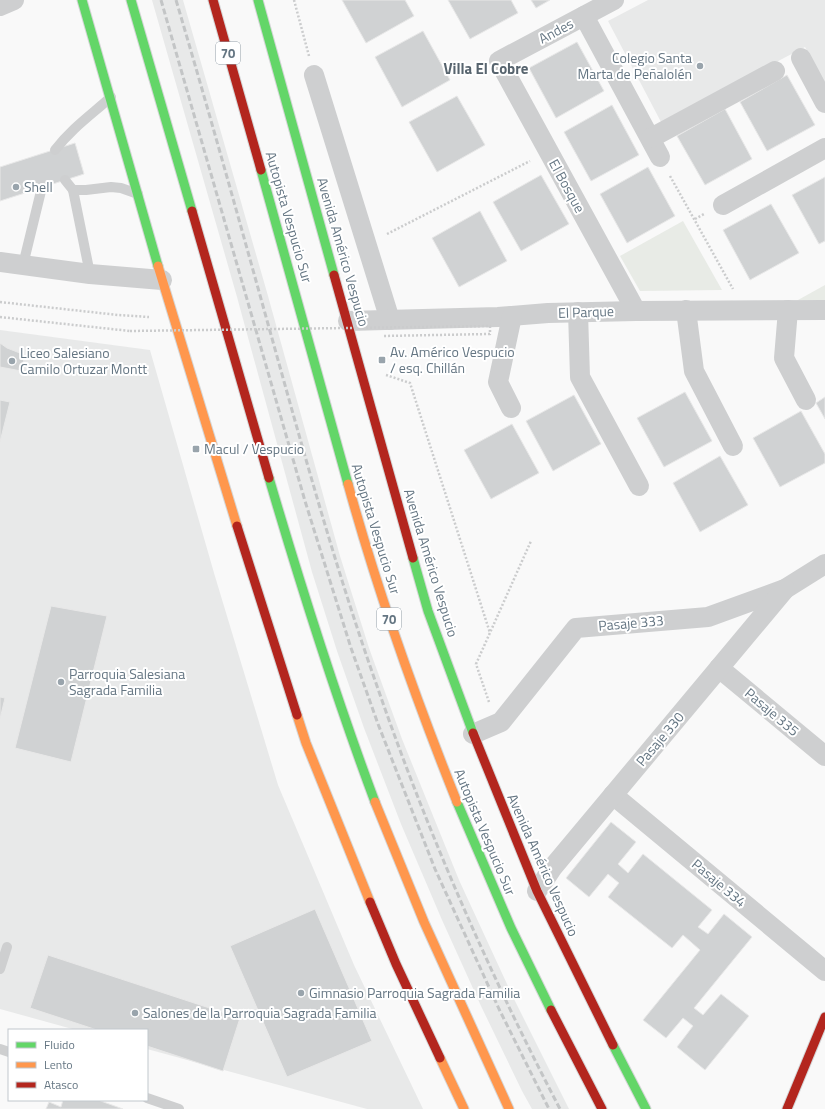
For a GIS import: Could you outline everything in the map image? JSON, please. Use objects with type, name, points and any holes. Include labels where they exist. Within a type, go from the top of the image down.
[{"type":"main road","points":[[82,0],[111,97],[162,280],[248,563],[306,743],[340,830],[396,964],[464,1109]]},
{"type":"main road","points":[[128,0],[142,36]]},
{"type":"main road","points":[[131,0],[320,651],[377,808],[412,895],[443,967],[509,1109]]},
{"type":"main road","name":"Autopista Vespucio Sur","points":[[213,0],[364,543],[415,694],[454,794],[509,923],[550,1009],[602,1109]]},
{"type":"main road","name":"Avenida Américo Vespucio","points":[[258,0],[428,610],[473,734],[537,891],[592,1004],[646,1109]]},
{"type":"main road","points":[[789,1107],[825,1017]]},
{"type":"street","points":[[0,6],[14,0]]},
{"type":"street","name":"Andes","points":[[499,61],[614,0]]},
{"type":"street","points":[[584,16],[660,157]]},
{"type":"street","points":[[801,58],[825,103]]},
{"type":"street","name":"El Bosque","points":[[499,61],[636,310]]},
{"type":"street","points":[[651,138],[774,71]]},
{"type":"street","points":[[314,75],[367,244],[387,328]]},
{"type":"street","points":[[723,205],[825,148]]},
{"type":"street","points":[[0,262],[90,274],[162,280]]},
{"type":"street","name":"El Parque","points":[[348,321],[387,328],[512,316],[578,312],[636,310],[825,310]]},
{"type":"street","points":[[686,310],[694,371],[734,446]]},
{"type":"street","points":[[788,310],[784,358],[806,400]]},
{"type":"street","points":[[578,312],[580,377],[639,486]]},
{"type":"street","points":[[512,316],[498,382],[512,408]]},
{"type":"street","name":"Pasaje 333","points":[[473,734],[501,722],[576,628],[708,617],[785,589],[825,564]]},
{"type":"street","name":"Pasaje 330","points":[[537,891],[553,867],[785,589]]},
{"type":"street","name":"Pasaje 335","points":[[719,668],[825,756]]},
{"type":"street","name":"Pasaje 334","points":[[614,795],[825,971]]},
{"type":"lane","points":[[55,150],[76,126],[99,109],[111,97]]},
{"type":"lane","points":[[65,180],[73,190],[90,274]]},
{"type":"lane","points":[[23,265],[42,187]]},
{"type":"lane","points":[[73,190],[111,187],[121,188],[138,194]]},
{"type":"lane","points":[[0,969],[7,947]]},
{"type":"lane","points":[[148,1098],[179,1109]]},
{"type":"path","points":[[295,1],[314,75]]},
{"type":"path","points":[[367,244],[548,152]]},
{"type":"path","points":[[660,157],[745,310]]},
{"type":"path","points":[[0,302],[118,315],[152,317]]},
{"type":"path","points":[[0,317],[130,331],[490,326],[490,334],[387,328]]},
{"type":"path","points":[[384,375],[410,383],[490,633]]},
{"type":"path","points":[[496,724],[476,664],[531,541]]},
{"type":"shaded area","points":[[152,0],[183,0],[268,296],[340,556],[369,648],[402,739],[459,880],[513,997],[569,1109],[532,1109],[522,1091],[442,920],[401,824],[364,728],[337,651],[312,572],[237,297]]},
{"type":"shaded area","name":"Colegio Santa Marta de Peñalolén","points":[[648,0],[825,0],[825,85],[805,47],[661,122],[608,21]]},
{"type":"shaded area","points":[[683,221],[722,290],[640,291],[620,256]]},
{"type":"shaded area","points":[[825,285],[825,301],[798,300]]},
{"type":"shaded area","points":[[0,330],[150,350],[214,573],[278,785],[354,965],[423,1109],[367,1109],[148,1049],[148,1029],[72,1029],[0,1009]]},
{"type":"building","points":[[342,0],[405,0],[414,16],[366,43]]},
{"type":"building","points":[[448,0],[511,0],[518,13],[470,39]]},
{"type":"building","points":[[531,0],[550,0],[536,8]]},
{"type":"building","points":[[423,31],[450,80],[402,107],[375,57]]},
{"type":"building","points":[[577,42],[604,91],[556,118],[529,68]]},
{"type":"building","points":[[787,75],[815,125],[767,151],[740,102]]},
{"type":"building","points":[[457,96],[485,145],[437,172],[409,122]]},
{"type":"building","points":[[612,105],[639,155],[591,181],[564,132]]},
{"type":"building","points":[[725,109],[752,159],[705,185],[677,136]]},
{"type":"building","points":[[75,143],[84,174],[0,201],[0,167]]},
{"type":"building","points":[[648,167],[675,216],[627,243],[600,194]]},
{"type":"building","points":[[541,175],[569,224],[521,251],[493,202]]},
{"type":"building","points":[[825,177],[825,241],[819,244],[792,195]]},
{"type":"building","points":[[771,204],[799,253],[750,280],[723,230]]},
{"type":"building","points":[[480,211],[507,261],[459,287],[432,238]]},
{"type":"building","name":"Liceo Salesiano Camilo Ortuzar Montt","points":[[0,343],[7,348],[25,355],[21,371],[0,367]]},
{"type":"building","points":[[685,392],[712,441],[664,467],[637,418]]},
{"type":"building","points":[[574,395],[601,444],[553,471],[526,421]]},
{"type":"building","points":[[825,397],[825,419],[816,403]]},
{"type":"building","points":[[0,400],[10,402],[0,442]]},
{"type":"building","points":[[801,411],[825,454],[825,463],[780,487],[753,438]]},
{"type":"building","points":[[512,424],[539,473],[491,499],[464,450]]},
{"type":"building","points":[[720,456],[748,505],[700,532],[673,483]]},
{"type":"building","name":"Parroquia Salesiana Sagrada Familia","points":[[51,606],[107,616],[71,762],[15,748]]},
{"type":"building","points":[[0,697],[5,698],[0,719]]},
{"type":"building","points":[[611,822],[636,842],[618,864],[628,873],[643,854],[712,910],[698,927],[708,934],[724,914],[752,937],[694,1008],[703,1015],[721,994],[749,1016],[705,1070],[677,1047],[693,1026],[683,1018],[666,1038],[643,1020],[700,950],[683,935],[672,948],[608,897],[619,883],[608,874],[589,897],[566,878]]},
{"type":"building","name":"Gimnasio Parroquia Sagrada Familia","points":[[315,909],[372,1041],[287,1077],[230,946]]},
{"type":"building","name":"Salones de la Parroquia Sagrada Familia","points":[[48,955],[240,1018],[223,1071],[148,1046],[148,1029],[94,1029],[30,1008]]},
{"type":"building","points":[[63,1101],[101,1101],[123,1109],[46,1109],[49,1102],[61,1107]]},
{"type":"railway","points":[[161,0],[305,501],[351,648],[378,724],[435,869],[499,1009],[549,1109]]},
{"type":"railway","points":[[176,0],[223,162],[293,415],[347,596],[377,686],[396,740],[438,848],[508,1006],[560,1109]]},
{"type":"traffic: fast","points":[[82,0],[158,266]]},
{"type":"traffic: fast","points":[[131,0],[192,211]]},
{"type":"traffic: fast","points":[[258,0],[334,275]]},
{"type":"traffic: fast","points":[[261,170],[348,484]]},
{"type":"traffic: fast","points":[[269,478],[319,641],[375,802]]},
{"type":"traffic: fast","points":[[413,558],[428,611],[473,733]]},
{"type":"traffic: fast","points":[[457,802],[511,928],[551,1010]]},
{"type":"traffic: fast","points":[[613,1045],[646,1109]]},
{"type":"traffic: slow","points":[[158,266],[237,526]]},
{"type":"traffic: slow","points":[[348,484],[372,565],[398,644],[426,723],[457,802]]},
{"type":"traffic: slow","points":[[297,715],[306,743],[370,902]]},
{"type":"traffic: slow","points":[[375,802],[424,922],[509,1109]]},
{"type":"traffic: slow","points":[[440,1058],[464,1109]]},
{"type":"traffic: jam","points":[[213,0],[261,170]]},
{"type":"traffic: jam","points":[[192,211],[269,478]]},
{"type":"traffic: jam","points":[[334,275],[413,558]]},
{"type":"traffic: jam","points":[[237,526],[297,715]]},
{"type":"traffic: jam","points":[[473,733],[537,891],[613,1045]]},
{"type":"traffic: jam","points":[[370,902],[396,964],[440,1058]]},
{"type":"traffic: jam","points":[[551,1010],[602,1109]]},
{"type":"traffic: jam","points":[[787,1109],[825,1017]]},
{"type":"place","name":"Colegio Santa Marta de Peñalolén","points":[[700,66]]},
{"type":"place","name":"Shell","points":[[16,187]]},
{"type":"place","name":"Av. Américo Vespucio / esq. Chillán","points":[[382,360]]},
{"type":"place","name":"Liceo Salesiano Camilo Ortuzar Montt","points":[[12,361]]},
{"type":"place","name":"Macul / Vespucio","points":[[196,449]]},
{"type":"place","name":"Parroquia Salesiana Sagrada Familia","points":[[61,682]]},
{"type":"place","name":"Gimnasio Parroquia Sagrada Familia","points":[[301,993]]},
{"type":"place","name":"Salones de la Parroquia Sagrada Familia","points":[[135,1013]]},
{"type":"district","name":"Villa El Cobre","points":[[486,69]]}]
